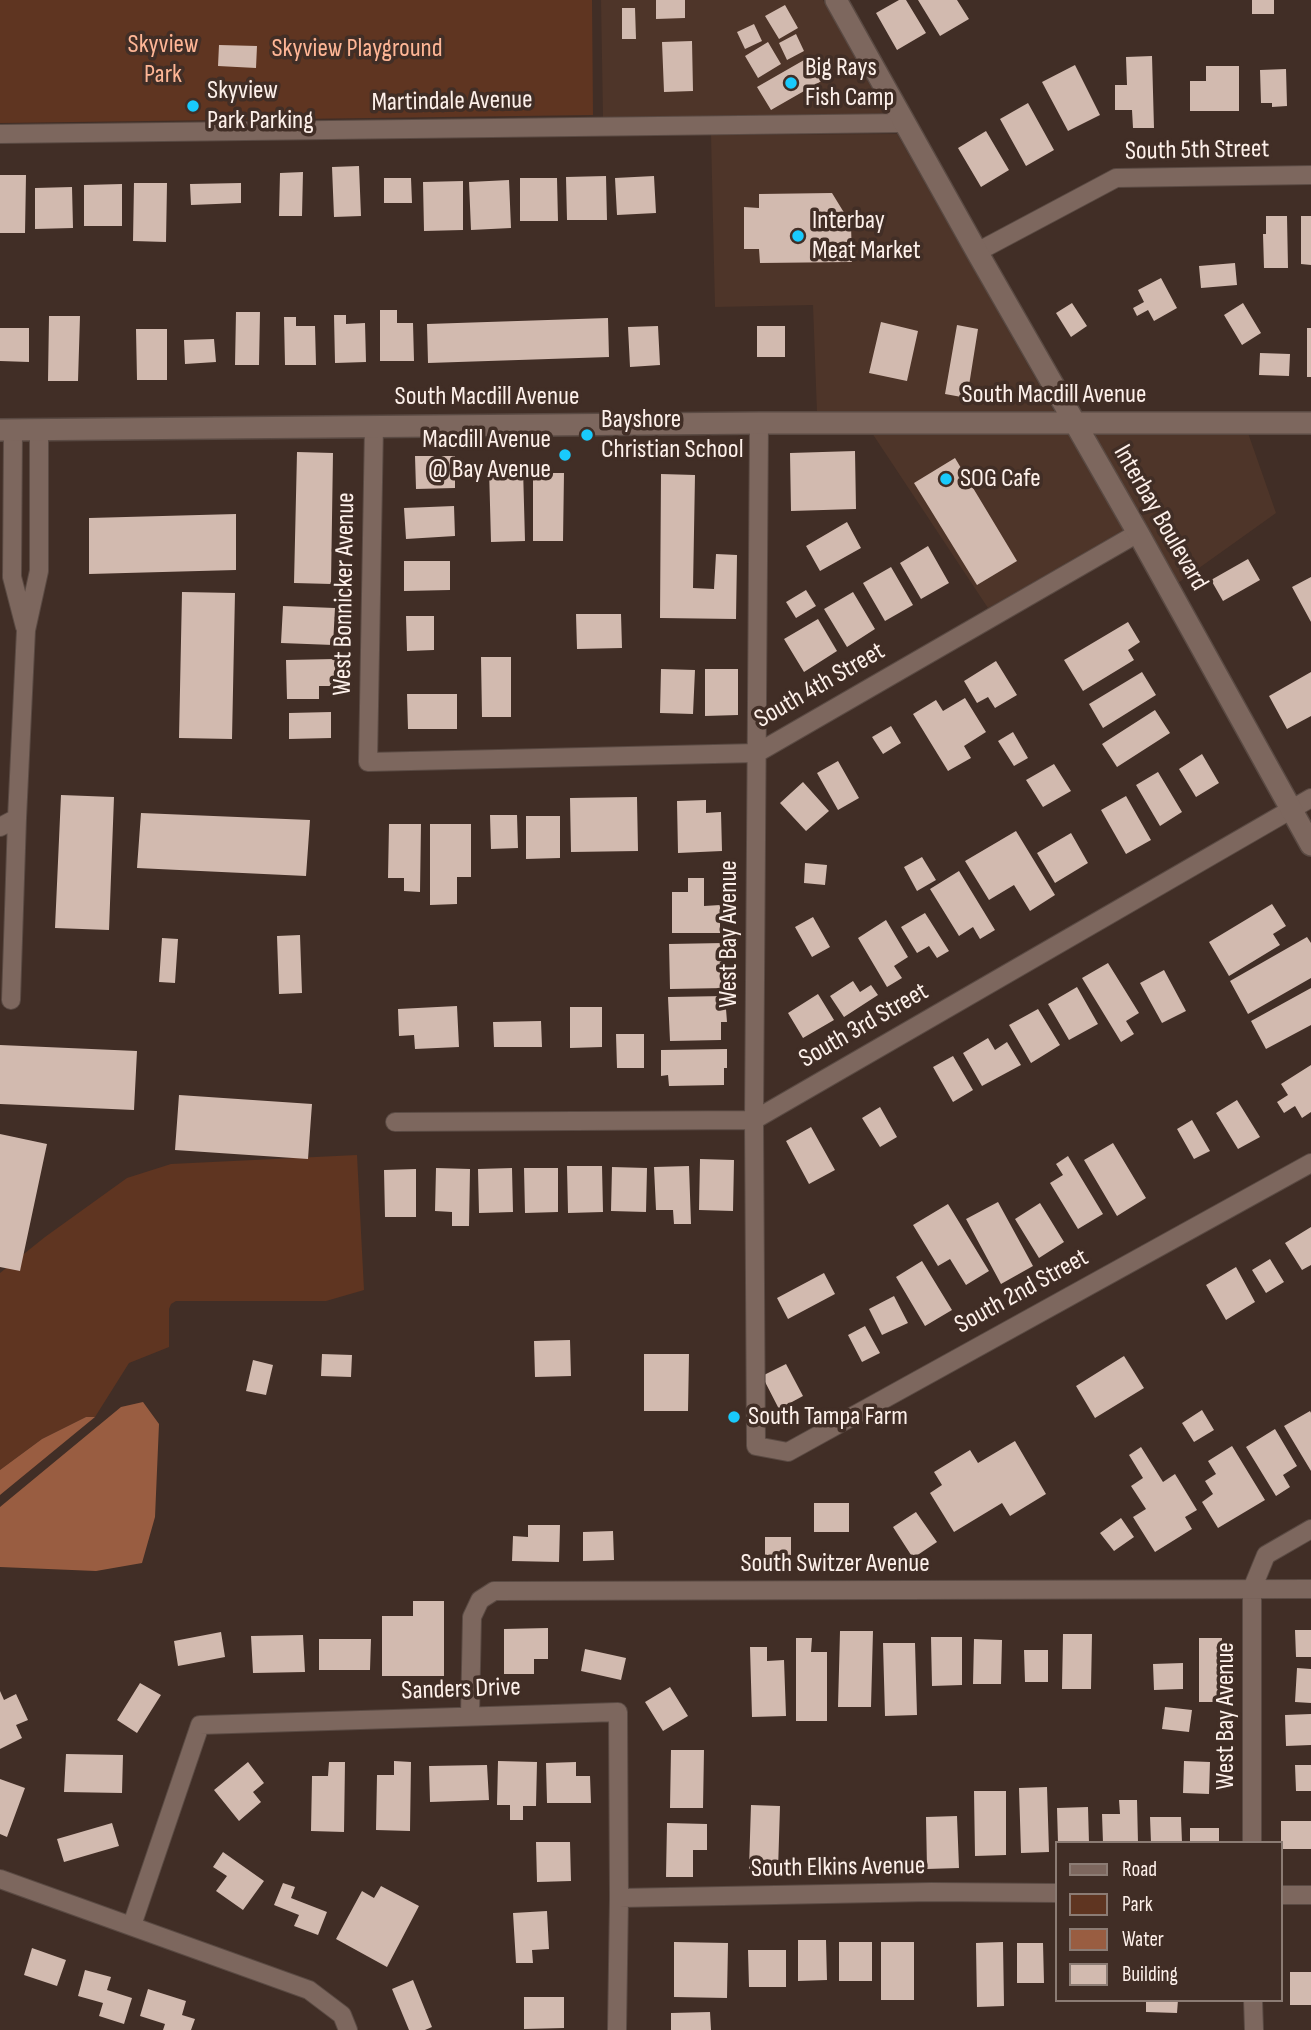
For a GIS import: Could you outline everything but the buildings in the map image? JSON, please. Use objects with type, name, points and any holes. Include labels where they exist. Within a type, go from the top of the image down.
[{"type":"street","name":"Interbay Boulevard","points":[[835,0],[1138,533],[1311,845]]},
{"type":"street","name":"Martindale Avenue","points":[[0,134],[904,124]]},
{"type":"street","name":"South 5th Street","points":[[976,252],[1116,178],[1311,175]]},
{"type":"street","name":"South Macdill Avenue","points":[[6,430],[759,423],[1311,423]]},
{"type":"street","name":"West Bay Avenue","points":[[756,1446],[754,1120],[759,423]]},
{"type":"street","name":"West Bonnicker Avenue","points":[[368,762],[374,426]]},
{"type":"street","points":[[6,430],[12,578],[26,630]]},
{"type":"street","points":[[11,1000],[26,630],[38,571],[39,430]]},
{"type":"street","name":"South 4th Street","points":[[368,762],[757,753],[1138,533]]},
{"type":"street","name":"South 3rd Street","points":[[395,1122],[754,1120],[1311,798]]},
{"type":"street","points":[[0,827],[17,818]]},
{"type":"street","name":"South 2nd Street","points":[[756,1446],[788,1452],[1311,1163]]},
{"type":"street","points":[[1252,1589],[1266,1555],[1311,1529]]},
{"type":"street","name":"West Bay Avenue","points":[[1252,1589],[1252,1841]]},
{"type":"street","name":"South Switzer Avenue","points":[[470,1716],[472,1617],[480,1600],[494,1591],[1311,1589]]},
{"type":"street","name":"Sanders Drive","points":[[132,1925],[200,1725],[618,1712],[617,2030]]},
{"type":"street","points":[[0,1879],[309,1990],[342,2015],[348,2030]]},
{"type":"street","name":"South Elkins Avenue","points":[[619,1898],[931,1892],[1056,1893]]},
{"type":"street","points":[[1283,1895],[1311,1895]]},
{"type":"street","points":[[1253,2002],[1254,2030]]},
{"type":"shaded area","points":[[601,0],[823,0],[886,114],[603,117]]},
{"type":"shaded area","points":[[897,134],[1055,413],[817,413],[813,305],[715,307],[711,135]]},
{"type":"shaded area","points":[[872,433],[1067,433],[1123,530],[988,608]]},
{"type":"shaded area","points":[[1092,433],[1248,433],[1276,513],[1178,583]]},
{"type":"green space","name":"Skyview Park","points":[[0,0],[592,0],[593,115],[0,123]]},
{"type":"green space","points":[[357,1155],[364,1290],[326,1301],[176,1301],[169,1309],[169,1347],[129,1363],[95,1417],[86,1417],[42,1439],[0,1470],[0,1273],[127,1178],[171,1164]]},
{"type":"water","points":[[143,1402],[159,1424],[155,1517],[142,1563],[96,1571],[0,1567],[0,1507],[121,1407]]},
{"type":"water","points":[[86,1417],[95,1417],[0,1495],[0,1470],[42,1439]]},
{"type":"place","name":"Big Rays Fish Camp","points":[[791,83]]},
{"type":"place","name":"Skyview Park Parking","points":[[193,106]]},
{"type":"place","name":"Interbay Meat Market","points":[[798,236]]},
{"type":"place","name":"Bayshore Christian School","points":[[587,435]]},
{"type":"place","name":"Macdill Avenue @ Bay Avenue","points":[[565,455]]},
{"type":"place","name":"SOG Cafe","points":[[946,479]]},
{"type":"place","name":"South Tampa Farm","points":[[734,1417]]},
{"type":"park label","name":"Skyview Playground","points":[[357,49]]}]
